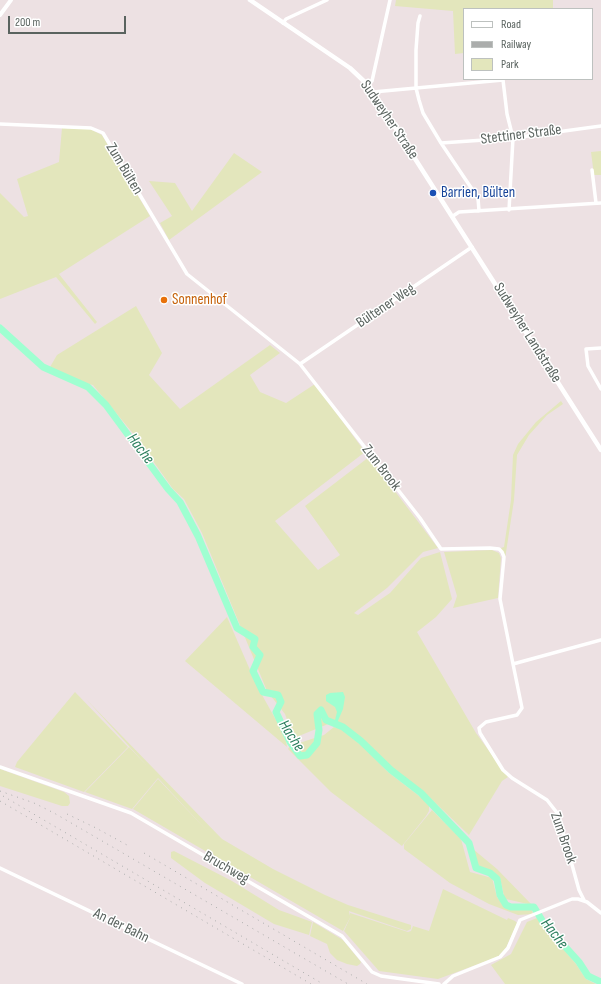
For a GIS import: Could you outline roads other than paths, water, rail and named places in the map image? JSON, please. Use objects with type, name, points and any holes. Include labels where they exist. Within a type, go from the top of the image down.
[{"type":"main road","name":"Sudweyher Straße","points":[[250,0],[350,68],[368,86],[453,216]]},
{"type":"main road","name":"Sudweyher Landstraße","points":[[453,216],[601,450]]},
{"type":"street","points":[[0,15],[11,0]]},
{"type":"street","points":[[283,23],[286,20],[327,0]]},
{"type":"street","points":[[368,86],[372,81],[390,0]]},
{"type":"street","points":[[420,16],[416,50],[416,88],[424,113],[441,143],[478,198],[479,211]]},
{"type":"street","points":[[373,92],[503,80],[507,114],[513,138],[509,210]]},
{"type":"street","name":"Zum Bülten","points":[[0,124],[91,128],[103,133],[186,274]]},
{"type":"street","name":"Stettiner Straße","points":[[441,143],[513,138],[601,126]]},
{"type":"street","points":[[592,170],[596,203]]},
{"type":"street","points":[[453,216],[459,212],[601,203]]},
{"type":"street","name":"Bültener Weg","points":[[300,364],[472,247]]},
{"type":"street","name":"Zum Brook","points":[[186,274],[300,364],[420,518],[441,549],[490,548],[498,549],[502,552],[504,557],[500,599],[522,708],[517,715],[486,722],[479,728],[480,733],[503,770],[512,778],[547,800],[558,814],[579,890],[584,900]]},
{"type":"street","points":[[601,348],[586,349],[588,366],[601,389]]},
{"type":"street","points":[[512,664],[601,640]]},
{"type":"street","name":"Bruchweg","points":[[0,767],[131,813],[342,936],[372,972],[381,976],[439,984]]},
{"type":"street","name":"An der Bahn","points":[[0,868],[242,984]]},
{"type":"street","points":[[444,984],[453,976],[500,957],[508,948],[520,920],[572,899],[584,900],[601,913]]},
{"type":"waterway","name":"Hache","points":[[0,328],[43,367],[88,387],[106,405],[168,489],[180,502],[198,536],[237,628],[255,639],[253,647],[260,655],[253,671],[263,692],[278,695],[281,702],[276,712],[290,742],[300,756],[307,755],[317,743],[319,730],[317,714],[321,710],[326,720],[343,727],[361,741],[391,770],[421,793],[469,843],[476,868],[490,873],[497,879],[500,895],[506,905],[511,907],[534,907],[543,922],[579,962],[588,976],[601,982]]},
{"type":"railway","points":[[0,791],[34,803],[54,813],[348,984]]},
{"type":"railway","points":[[3,796],[323,984]]},
{"type":"railway","points":[[0,801],[311,984]]},
{"type":"railway","points":[[67,814],[127,845]]},
{"type":"railway","points":[[144,853],[367,984]]},
{"type":"place","name":"Barrien, Bülten","points":[[433,193]]},
{"type":"place","name":"Sonnenhof","points":[[164,300]]}]
